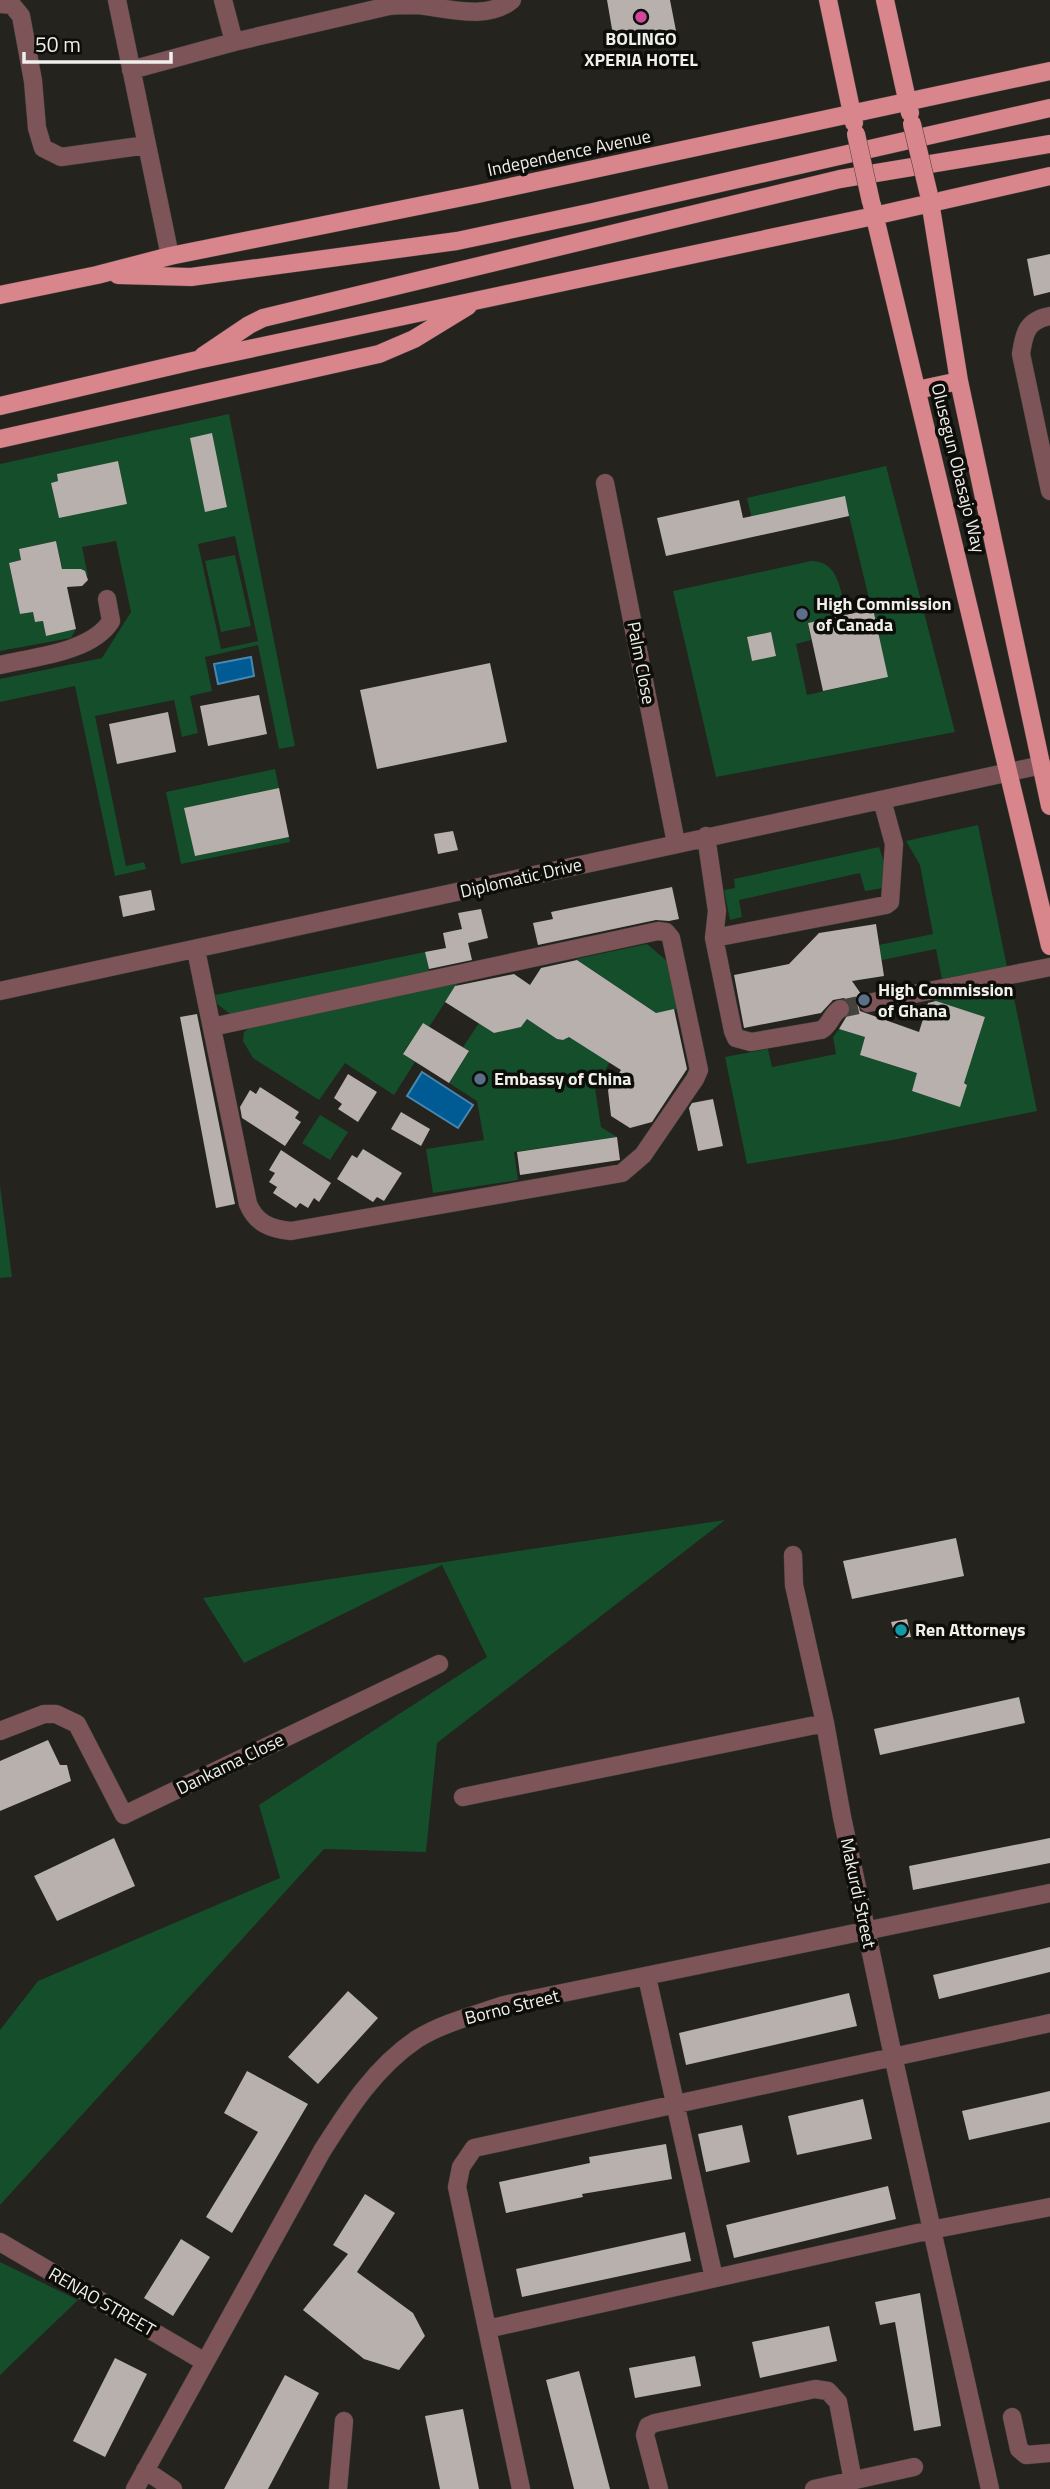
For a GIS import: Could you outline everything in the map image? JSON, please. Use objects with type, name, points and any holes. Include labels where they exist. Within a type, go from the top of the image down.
[{"type":"main road","name":"Olusegun Obasajo Way","points":[[828,0],[873,209],[1050,946]]},
{"type":"main road","name":"Olusegun Obasajo Way","points":[[885,0],[930,198],[959,381],[1044,754],[1050,806]]},
{"type":"main road","name":"Independence Avenue","points":[[0,295],[97,275],[170,256],[478,194],[1050,71]]},
{"type":"main road","name":"Independence Avenue","points":[[97,275],[191,277],[457,241],[1050,108]]},
{"type":"main road","points":[[197,360],[264,318],[840,179],[1050,144]]},
{"type":"main road","points":[[0,406],[873,209],[1050,176]]},
{"type":"main road","points":[[0,439],[379,354],[414,340],[482,298]]},
{"type":"main road","points":[[917,390],[959,381]]},
{"type":"street","points":[[117,0],[170,256]]},
{"type":"street","points":[[222,0],[234,42]]},
{"type":"street","points":[[131,70],[234,42],[389,6],[414,5],[472,12],[490,10],[512,0]]},
{"type":"street","points":[[0,4],[12,5],[21,16],[33,81],[37,128],[43,148],[61,157],[147,145]]},
{"type":"street","points":[[1050,316],[1029,324],[1023,336],[1021,354],[1042,417],[1050,491]]},
{"type":"street","name":"Palm Close","points":[[605,483],[676,843]]},
{"type":"street","points":[[0,665],[75,647],[100,635],[111,621],[107,598]]},
{"type":"street","name":"Diplomatic Drive","points":[[0,991],[1009,772],[1044,754]]},
{"type":"street","points":[[714,938],[891,902],[894,844],[883,800]]},
{"type":"street","points":[[706,836],[717,911],[714,938],[736,1038],[751,1042],[821,1030],[840,1009]]},
{"type":"street","points":[[196,950],[248,1204],[254,1217],[277,1229],[291,1231],[622,1173],[634,1166],[643,1155],[699,1070],[671,939],[666,932],[658,931],[212,1027]]},
{"type":"street","points":[[868,1003],[1050,967]]},
{"type":"street","name":"Makurdi Street","points":[[793,1555],[794,1585],[893,2056],[990,2489]]},
{"type":"street","name":"Dankama Close","points":[[0,1731],[44,1714],[56,1714],[77,1724],[124,1815],[439,1664]]},
{"type":"street","points":[[463,1797],[825,1723]]},
{"type":"street","name":"Borno Street","points":[[135,2489],[322,2151],[355,2099],[383,2069],[417,2040],[455,2022],[504,2005],[1050,1893]]},
{"type":"street","points":[[647,1977],[714,2278]]},
{"type":"street","points":[[521,2489],[457,2187],[461,2166],[474,2148],[1050,2023]]},
{"type":"street","points":[[487,2329],[931,2230],[1050,2207]]},
{"type":"street","name":"RENAO STREET","points":[[0,2242],[205,2362]]},
{"type":"street","points":[[659,2489],[645,2435],[648,2426],[815,2389],[828,2391],[838,2402],[853,2481]]},
{"type":"street","points":[[1012,2417],[1019,2449],[1026,2455],[1050,2453]]},
{"type":"street","points":[[338,2489],[344,2421]]},
{"type":"street","points":[[814,2489],[914,2468]]},
{"type":"street","points":[[145,2470],[173,2489]]},
{"type":"green space","points":[[229,414],[295,746],[279,749],[258,645],[205,657],[212,691],[190,696],[198,733],[182,737],[174,700],[95,716],[126,866],[144,862],[146,869],[115,876],[75,686],[0,702],[0,679],[102,658],[131,612],[116,541],[82,547],[88,576],[81,569],[64,575],[56,541],[19,549],[21,560],[9,563],[20,614],[33,612],[35,622],[43,621],[46,636],[76,629],[71,638],[0,651],[0,464]],"holes":[[[212,434],[227,506],[227,507],[190,438]],[[118,461],[127,504],[59,518],[51,483],[58,481],[57,474]],[[235,536],[258,641],[221,649],[198,544]]]},
{"type":"green space","points":[[886,466],[955,732],[716,777],[673,591],[811,561],[821,562],[828,566],[837,579],[847,615],[808,623],[811,640],[796,644],[807,695],[888,677],[849,516],[756,536],[747,498]],"holes":[[[771,632],[776,656],[752,661],[747,638]]]},
{"type":"green space","points":[[235,555],[251,626],[221,632],[205,561]]},
{"type":"green space","points":[[275,769],[279,788],[185,808],[195,856],[289,837],[290,842],[181,864],[166,792]]},
{"type":"green space","points":[[978,825],[1007,967],[942,979],[936,949],[882,960],[879,945],[933,934],[920,865],[906,841]]},
{"type":"green space","points":[[879,847],[885,865],[883,888],[865,891],[860,873],[739,900],[742,917],[730,920],[724,890],[735,888],[734,879]]},
{"type":"green space","points":[[647,944],[667,961],[677,1009],[656,1013],[576,959]]},
{"type":"green space","points":[[425,952],[430,975],[233,1016],[217,1004],[215,995]]},
{"type":"green space","points":[[457,981],[429,1027],[423,1023],[403,1053],[415,1062],[394,1095],[345,1063],[319,1100],[253,1058],[243,1041],[244,1032],[253,1025]]},
{"type":"green space","points":[[1011,983],[1037,1111],[898,1139],[747,1164],[725,1057],[768,1049],[772,1067],[836,1054],[833,1037],[839,1029],[865,1037],[860,1055],[913,1072],[924,1041],[973,1056],[985,1017],[929,999]],"holes":[[[919,1069],[967,1084],[960,1106],[912,1091]]]},
{"type":"green space","points":[[527,1019],[557,1039],[569,1037],[610,1062],[595,1088],[601,1127],[617,1137],[514,1152],[518,1180],[433,1193],[426,1149],[484,1140],[477,1101],[449,1083],[469,1052],[463,1047],[479,1023],[494,1033],[521,1027]]},
{"type":"green space","points":[[320,1115],[348,1132],[330,1160],[302,1143]]},
{"type":"green space","points":[[0,1186],[12,1277],[0,1278]]},
{"type":"green space","points":[[725,1520],[437,1743],[426,1852],[324,1849],[0,2205],[0,2030],[38,1981],[280,1878],[259,1805],[487,1657],[442,1565],[244,1663],[203,1598]]},
{"type":"green space","points":[[0,2262],[78,2300],[0,2375]]},
{"type":"water","points":[[251,657],[254,676],[218,684],[214,664]]},
{"type":"water","points":[[422,1072],[473,1105],[458,1128],[407,1096]]},
{"type":"building","name":"BOLINGO XPERIA HOTEL","points":[[607,0],[670,0],[677,36],[613,35]]},
{"type":"building","points":[[1050,254],[1050,292],[1034,296],[1027,259]]},
{"type":"building","points":[[212,433],[227,507],[205,512],[190,438]]},
{"type":"building","points":[[118,461],[127,504],[59,518],[51,483],[58,481],[57,474]]},
{"type":"building","points":[[845,496],[849,516],[666,556],[657,518],[739,500],[743,518]]},
{"type":"building","points":[[56,541],[62,569],[81,569],[85,571],[88,580],[82,586],[67,587],[76,629],[46,636],[43,621],[35,622],[33,612],[20,614],[9,563],[21,560],[19,549]]},
{"type":"building","points":[[873,609],[888,677],[823,691],[808,623]]},
{"type":"building","points":[[771,632],[776,656],[752,661],[747,637]]},
{"type":"building","points":[[490,663],[507,742],[377,769],[360,690]]},
{"type":"building","points":[[259,695],[267,734],[208,746],[200,706]]},
{"type":"building","points":[[168,712],[176,752],[117,764],[109,724]]},
{"type":"building","points":[[279,788],[289,837],[195,856],[184,808]]},
{"type":"building","points":[[453,831],[458,850],[438,854],[434,834]]},
{"type":"building","points":[[672,887],[679,919],[656,920],[538,945],[533,923],[553,919],[551,912]]},
{"type":"building","points":[[151,890],[155,910],[123,917],[119,896]]},
{"type":"building","points":[[481,909],[488,938],[468,943],[472,960],[429,969],[425,952],[446,948],[443,933],[462,929],[458,913]]},
{"type":"building","points":[[876,924],[884,976],[852,981],[861,994],[857,1000],[860,1011],[919,1032],[928,1003],[936,1001],[985,1017],[964,1083],[967,1085],[960,1107],[912,1091],[917,1073],[860,1055],[865,1037],[839,1029],[851,1009],[850,1003],[844,998],[833,1000],[821,1013],[744,1028],[734,975],[789,964],[819,933]]},
{"type":"building","points":[[577,960],[656,1013],[674,1009],[687,1069],[652,1122],[630,1128],[611,1116],[608,1090],[621,1070],[569,1037],[557,1039],[527,1019],[521,1027],[494,1033],[445,1002],[455,986],[514,974],[530,985],[541,968]]},
{"type":"building","points":[[197,1014],[235,1204],[216,1208],[180,1017]]},
{"type":"building","points":[[423,1023],[469,1051],[449,1083],[403,1054]]},
{"type":"building","points":[[348,1074],[377,1092],[358,1122],[338,1109],[342,1104],[334,1098]]},
{"type":"building","points":[[260,1087],[299,1112],[295,1118],[301,1122],[285,1146],[242,1118],[240,1107],[250,1090],[256,1094]]},
{"type":"building","points":[[713,1099],[723,1146],[698,1151],[689,1108],[692,1103]]},
{"type":"building","points":[[401,1112],[430,1129],[421,1146],[391,1129]]},
{"type":"building","points":[[617,1137],[620,1160],[520,1175],[517,1152]]},
{"type":"building","points":[[363,1149],[402,1173],[384,1201],[377,1197],[373,1202],[337,1179],[352,1155],[357,1158]]},
{"type":"building","points":[[281,1150],[331,1183],[319,1202],[314,1198],[308,1208],[300,1203],[296,1208],[273,1193],[277,1187],[269,1182],[275,1173],[269,1170]]},
{"type":"building","points":[[956,1538],[964,1576],[852,1599],[843,1561]]},
{"type":"building","name":"Ren Attorneys","points":[[907,1619],[911,1637],[896,1638],[891,1622]]},
{"type":"building","points":[[1019,1697],[1025,1723],[880,1755],[874,1729]]},
{"type":"building","points":[[48,1740],[60,1765],[67,1765],[71,1781],[0,1811],[0,1761]]},
{"type":"building","points":[[114,1838],[135,1886],[57,1921],[34,1876]]},
{"type":"building","points":[[1050,1838],[1050,1863],[913,1890],[909,1866]]},
{"type":"building","points":[[1050,1947],[1050,1972],[939,1999],[933,1975]]},
{"type":"building","points":[[348,1991],[378,2018],[318,2084],[288,2057]]},
{"type":"building","points":[[849,1993],[857,2026],[686,2065],[679,2033]]},
{"type":"building","points":[[247,2071],[308,2104],[232,2233],[206,2217],[258,2132],[224,2113]]},
{"type":"building","points":[[1050,2091],[1050,2122],[969,2140],[962,2111]]},
{"type":"building","points":[[863,2099],[872,2139],[797,2155],[788,2116]]},
{"type":"building","points":[[742,2125],[750,2162],[706,2172],[698,2134]]},
{"type":"building","points":[[666,2144],[672,2179],[582,2194],[583,2197],[506,2213],[499,2182],[590,2163],[589,2157]]},
{"type":"building","points":[[888,2186],[896,2219],[734,2258],[726,2225]]},
{"type":"building","points":[[365,2194],[395,2213],[357,2272],[413,2313],[425,2336],[399,2370],[364,2359],[303,2310],[348,2254],[333,2245]]},
{"type":"building","points":[[685,2232],[691,2261],[522,2297],[516,2269]]},
{"type":"building","points":[[181,2239],[210,2257],[173,2316],[144,2298]]},
{"type":"building","points":[[920,2293],[941,2426],[914,2431],[895,2322],[880,2325],[875,2302]]},
{"type":"building","points":[[829,2326],[837,2361],[760,2378],[752,2342]]},
{"type":"building","points":[[695,2356],[701,2386],[635,2398],[629,2368]]},
{"type":"building","points":[[115,2358],[147,2374],[105,2457],[73,2441]]},
{"type":"building","points":[[579,2371],[610,2489],[574,2489],[546,2380]]},
{"type":"building","points":[[285,2375],[319,2393],[268,2489],[224,2489]]},
{"type":"building","points":[[463,2409],[479,2489],[440,2489],[425,2416]]},
{"type":"tunnel","points":[[840,1009],[868,1003]]},
{"type":"place","name":"BOLINGO XPERIA HOTEL","points":[[641,17]]},
{"type":"place","name":"High Commission of Canada","points":[[802,614]]},
{"type":"place","name":"High Commission of Ghana","points":[[864,1000]]},
{"type":"place","name":"Embassy of China","points":[[480,1079]]},
{"type":"place","name":"Ren Attorneys","points":[[901,1630]]}]
